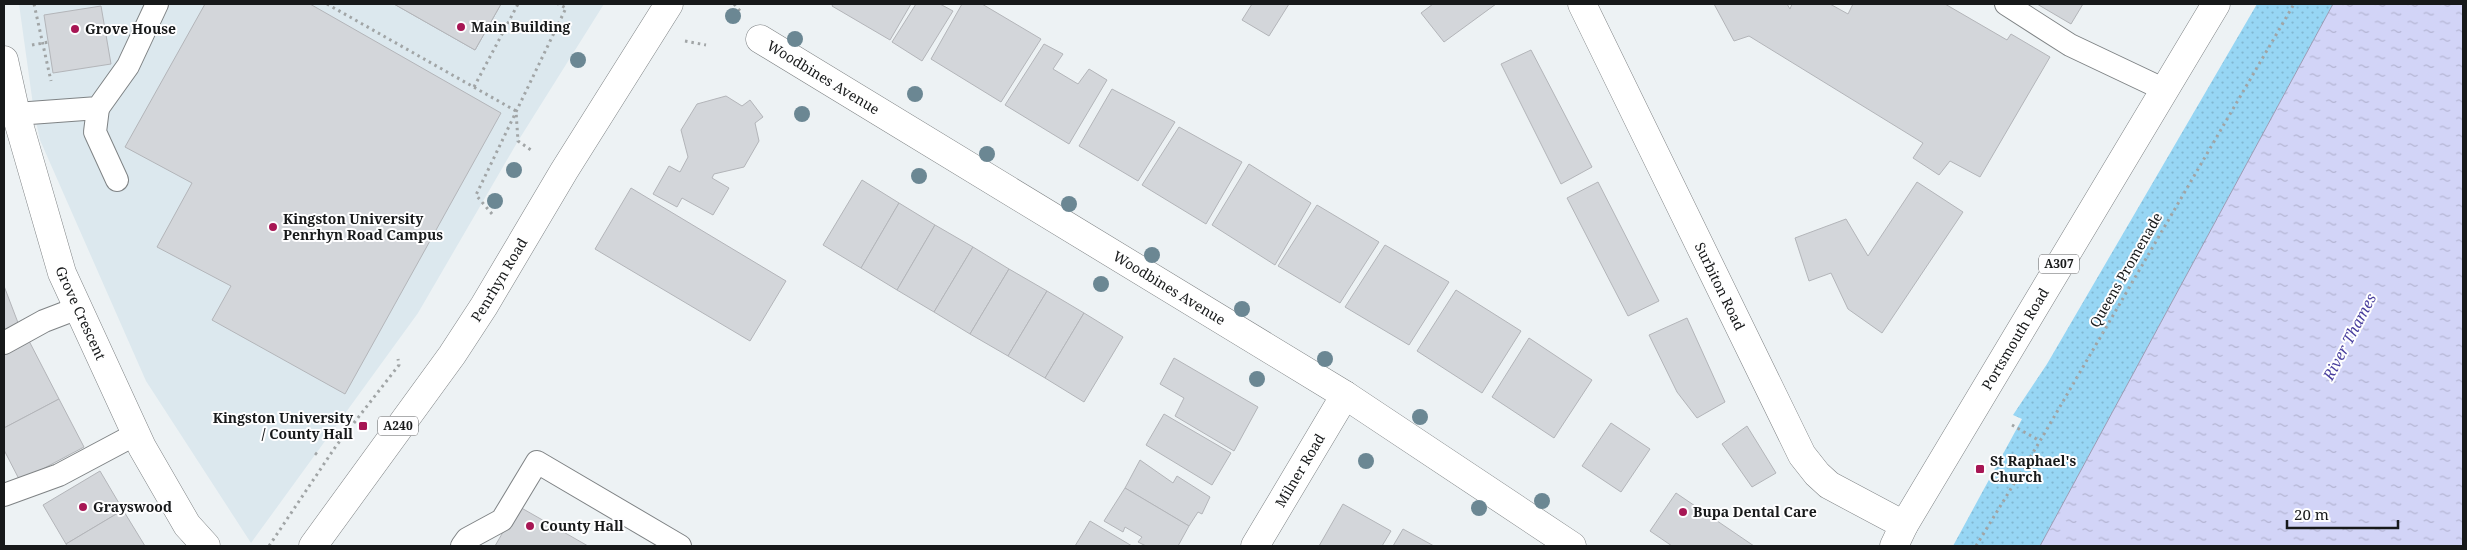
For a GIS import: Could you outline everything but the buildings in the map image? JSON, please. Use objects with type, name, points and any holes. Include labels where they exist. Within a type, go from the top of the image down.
[{"type":"main road","name":"Penrhyn Road","points":[[314,546],[452,354],[484,306],[564,171],[668,4]]},
{"type":"main road","name":"Surbiton Road","points":[[1582,4],[1802,455],[1817,474],[1829,484],[1899,535]]},
{"type":"main road","name":"Portsmouth Road","points":[[1899,535],[2216,4]]},
{"type":"main road","name":"Woodbines Avenue","points":[[760,39],[1345,396],[1572,546]]},
{"type":"main road","name":"Grove Crescent","points":[[4,60],[16,114],[62,273],[136,434],[187,525],[206,546]]},
{"type":"main road","name":"Milner Road","points":[[1255,546],[1345,396]]},
{"type":"lane","points":[[16,114],[91,108],[128,66],[157,4]]},
{"type":"lane","points":[[2006,4],[2070,45],[2165,90]]},
{"type":"lane","points":[[91,108],[95,132],[117,180]]},
{"type":"lane","points":[[4,343],[44,321],[78,308]]},
{"type":"lane","points":[[4,495],[59,475],[136,434]]},
{"type":"lane","points":[[462,546],[467,538],[502,520],[537,462],[680,546]]},
{"type":"path","points":[[34,4],[51,84],[76,81],[91,108]]},
{"type":"path","points":[[327,4],[516,111]]},
{"type":"path","points":[[474,87],[518,4]]},
{"type":"path","points":[[492,214],[476,195],[566,8],[558,4]]},
{"type":"path","name":"Queens Promenade","points":[[1976,546],[2040,441],[2294,4]]},
{"type":"path","points":[[516,111],[518,141],[531,150]]},
{"type":"path","points":[[269,546],[336,446],[398,365],[398,358]]},
{"type":"path","points":[[2012,425],[2040,441]]},
{"type":"shaded area","name":"Kingston University Penrhyn Road Campus","points":[[19,4],[604,4],[518,141],[418,313],[251,543],[146,381],[40,140],[34,112]]},
{"type":"shaded area","points":[[2257,4],[2333,4],[2040,546],[1953,546],[2022,419],[2013,415],[2047,364]]},
{"type":"water","name":"River Thames","points":[[2333,4],[2463,4],[2463,546],[2040,546]]},
{"type":"place","name":"Main Building","points":[[461,27]]},
{"type":"place","name":"Grove House","points":[[75,29]]},
{"type":"place","name":"Kingston University Penrhyn Road Campus","points":[[273,227]]},
{"type":"place","name":"Kingston University / County Hall","points":[[363,426]]},
{"type":"place","name":"St Raphael's Church","points":[[1980,469]]},
{"type":"place","name":"Grayswood","points":[[83,507]]},
{"type":"place","name":"Bupa Dental Care","points":[[1683,512]]},
{"type":"place","name":"County Hall","points":[[530,526]]}]
